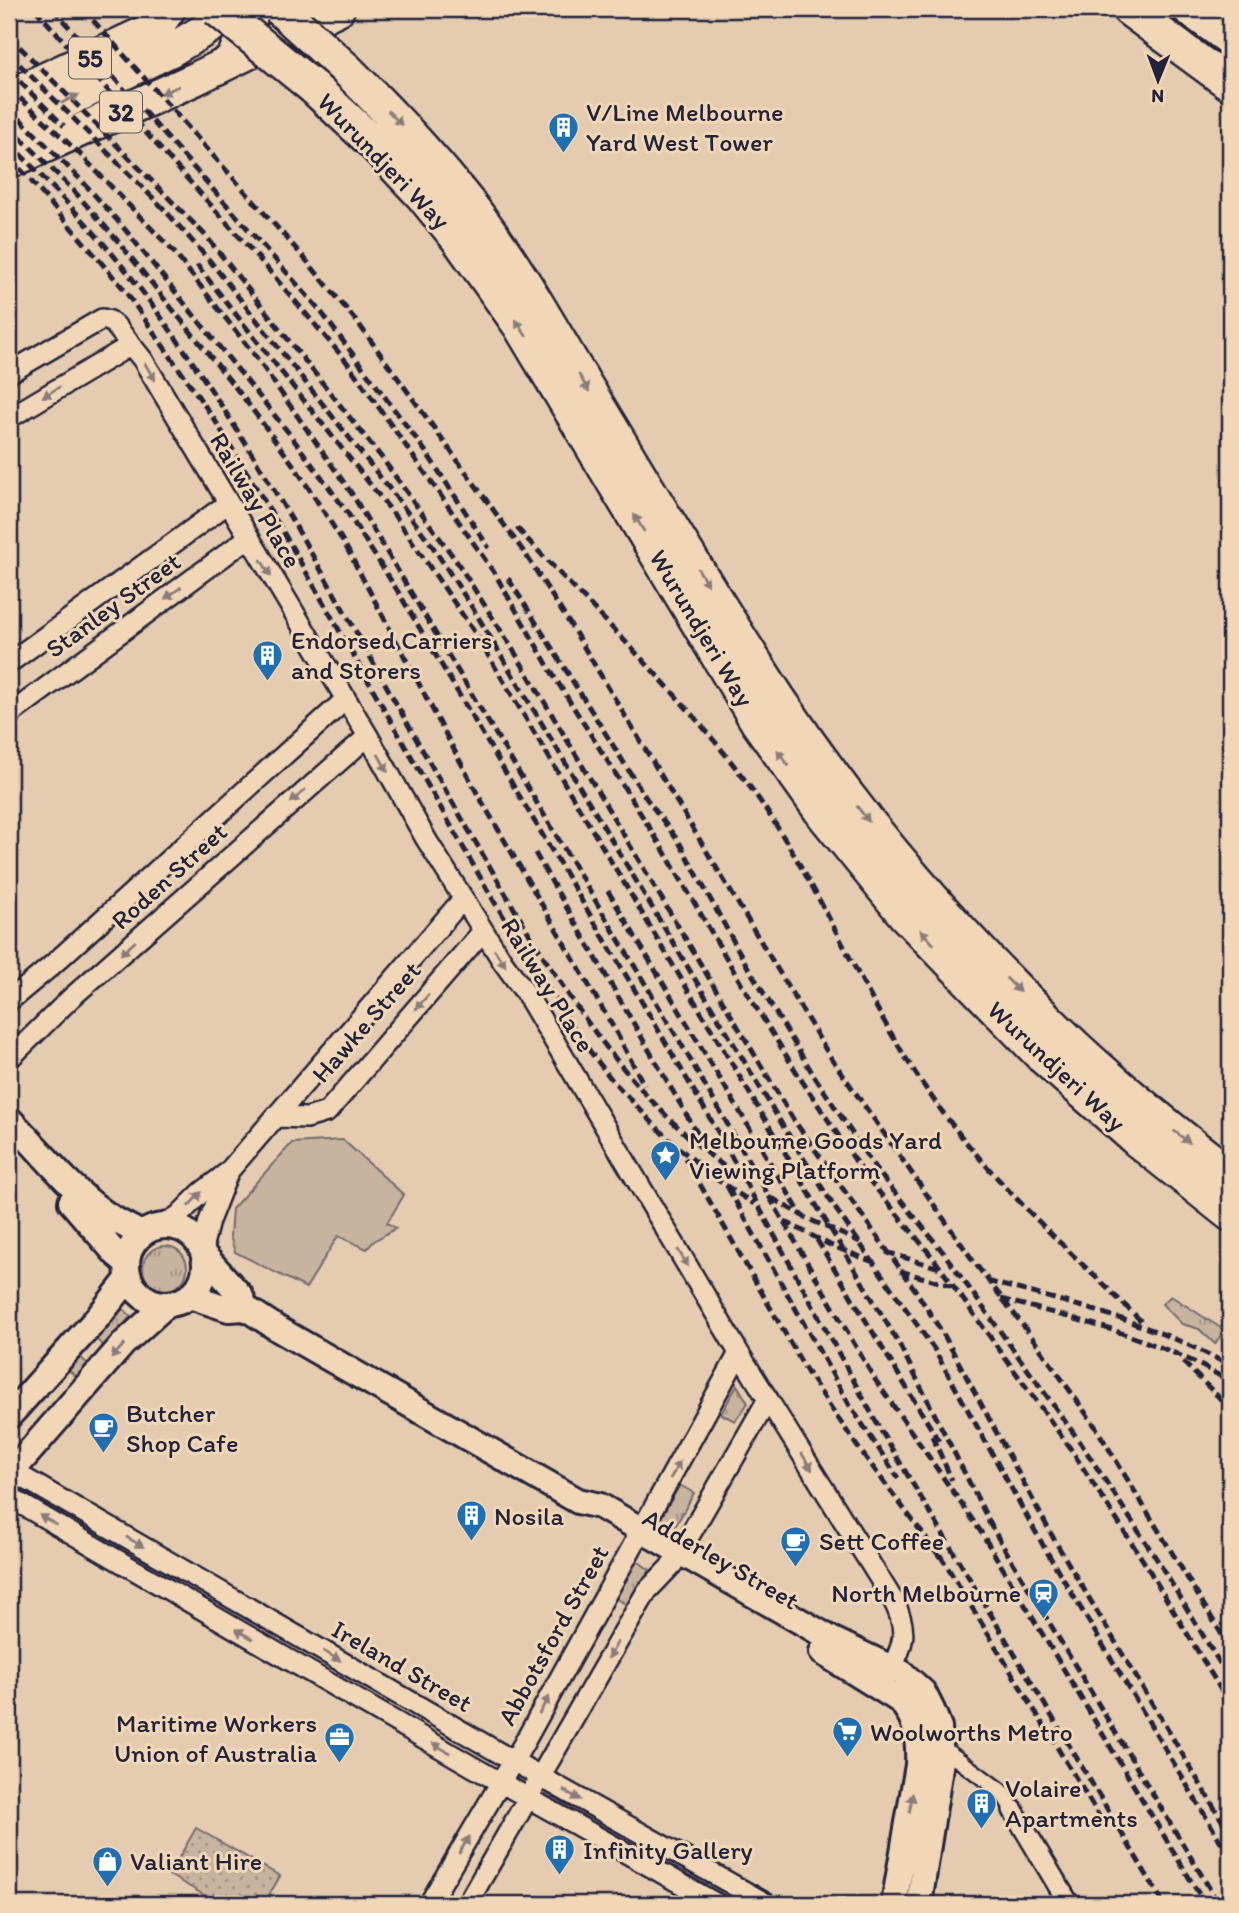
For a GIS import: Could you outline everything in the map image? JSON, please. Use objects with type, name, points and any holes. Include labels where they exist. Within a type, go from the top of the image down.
[{"type":"highway","name":"Wurundjeri Way","points":[[216,9],[313,87],[372,142],[422,195],[458,239],[520,326],[758,723],[823,814],[905,915],[1043,1057],[1137,1140],[1230,1214]]},
{"type":"highway","name":"Wurundjeri Way","points":[[280,9],[401,123],[486,226],[531,294],[780,700],[838,782],[906,869],[1063,1035],[1154,1115],[1230,1175]]},
{"type":"main road","name":"55","points":[[9,96],[146,32],[169,9]]},
{"type":"main road","name":"32","points":[[9,130],[173,49],[211,26],[230,9]]},
{"type":"main road","points":[[232,61],[254,9]]},
{"type":"main road","name":"32","points":[[9,162],[232,61],[338,9]]},
{"type":"main road","points":[[1128,9],[1230,84]]},
{"type":"main road","points":[[1189,9],[1230,39]]},
{"type":"street","name":"Railway Place","points":[[9,373],[99,320],[108,320],[148,368],[463,899],[527,995],[739,1353],[900,1614],[904,1638],[887,1677]]},
{"type":"street","points":[[9,418],[131,345]]},
{"type":"street","name":"Stanley Street","points":[[9,663],[228,504]]},
{"type":"street","name":"Stanley Street","points":[[9,715],[248,538]]},
{"type":"street","name":"Roden Street","points":[[9,1001],[50,967],[345,699]]},
{"type":"street","name":"Roden Street","points":[[9,1059],[71,998],[368,736]]},
{"type":"street","name":"Hawke Street","points":[[151,1230],[178,1216],[228,1172],[463,899]]},
{"type":"street","name":"Hawke Street","points":[[277,1117],[312,1118],[332,1108],[483,931]]},
{"type":"street","points":[[9,1119],[57,1171],[111,1217],[151,1230],[172,1226],[190,1234],[203,1252],[205,1267],[203,1278],[123,1345],[10,1472]]},
{"type":"street","points":[[9,1145],[54,1184],[90,1222],[128,1270]]},
{"type":"street","name":"Hawke Street","points":[[203,1252],[209,1221],[228,1172]]},
{"type":"street","points":[[151,1230],[129,1252],[128,1270],[132,1286],[144,1297],[159,1304],[178,1300]]},
{"type":"street","name":"Adderley Street","points":[[203,1252],[240,1295],[246,1308],[278,1329],[578,1502],[594,1520],[637,1537],[887,1677],[899,1700],[917,1704]]},
{"type":"street","points":[[9,1416],[99,1316],[128,1270]]},
{"type":"street","name":"Adderley Street","points":[[178,1300],[229,1309],[246,1308]]},
{"type":"street","name":"Abbotsford Street","points":[[429,1904],[513,1761],[739,1353]]},
{"type":"street","points":[[467,1904],[647,1591],[676,1558],[768,1399]]},
{"type":"street","name":"Ireland Street","points":[[10,1472],[767,1904]]},
{"type":"street","name":"Ireland Street","points":[[9,1497],[717,1904]]},
{"type":"street","points":[[917,1704],[936,1718],[941,1747],[940,1770],[919,1904]]},
{"type":"street","points":[[894,1904],[918,1753],[917,1704]]},
{"type":"street","points":[[941,1747],[1002,1792],[1069,1904]]},
{"type":"street","points":[[899,1870],[924,1874]]},
{"type":"green space","points":[[343,1140],[404,1195],[387,1223],[396,1228],[374,1241],[367,1249],[338,1236],[306,1288],[235,1252],[230,1236],[232,1209],[292,1143]]},
{"type":"green space","points":[[165,1246],[174,1247],[181,1252],[186,1259],[186,1277],[181,1284],[174,1289],[165,1290],[156,1289],[149,1284],[144,1277],[143,1268],[144,1259],[149,1252],[156,1247]]},
{"type":"green space","points":[[1171,1296],[1224,1330],[1215,1344],[1199,1329],[1182,1324],[1162,1304]]},
{"type":"green space","points":[[120,1306],[131,1316],[105,1347],[93,1337]]},
{"type":"green space","points":[[78,1355],[89,1365],[78,1378],[66,1368]]},
{"type":"green space","points":[[737,1385],[748,1403],[735,1421],[721,1414]]},
{"type":"green space","points":[[680,1485],[694,1493],[672,1532],[658,1523]]},
{"type":"green space","points":[[105,1534],[179,1577],[177,1582],[102,1540]]},
{"type":"green space","points":[[636,1560],[650,1570],[629,1606],[615,1598]]},
{"type":"green space","points":[[344,1674],[385,1698],[382,1703],[341,1680]]},
{"type":"green space","points":[[599,1820],[665,1856],[661,1861],[598,1825]]},
{"type":"green space","points":[[196,1828],[280,1876],[264,1904],[220,1904],[169,1875]]},
{"type":"railway","points":[[35,9],[261,261],[346,361],[425,473],[495,574],[555,678],[663,849],[742,985],[804,1084],[865,1175],[934,1259],[1070,1448],[1146,1565],[1230,1705]]},
{"type":"railway","points":[[53,9],[319,309],[426,452],[489,548]]},
{"type":"railway","points":[[83,9],[306,260],[358,323],[526,555],[829,1055],[974,1262],[1029,1333],[1095,1426],[1230,1648]]},
{"type":"railway","points":[[9,36],[206,236],[382,458],[457,562],[517,656],[793,1119],[914,1288],[945,1337],[1055,1541],[1230,1834]]},
{"type":"railway","points":[[9,54],[162,207],[210,261],[431,544],[475,612],[783,1126],[835,1208],[934,1349],[1044,1547],[1230,1857]]},
{"type":"railway","points":[[9,71],[64,126]]},
{"type":"railway","points":[[9,88],[77,151],[173,251],[256,357],[352,494],[680,1042],[874,1378],[981,1532],[1205,1904]]},
{"type":"railway","points":[[9,108],[83,182],[123,227],[288,432],[345,509],[397,590],[646,1009],[718,1132],[880,1429],[1164,1904]]},
{"type":"railway","points":[[9,126],[74,191],[117,240],[243,397],[295,467],[344,543],[477,793],[644,1085]]},
{"type":"railway","points":[[9,143],[76,212],[123,267],[215,396],[320,568],[515,910],[587,1021],[641,1089],[672,1121],[704,1151],[740,1178]]},
{"type":"railway","points":[[9,158],[123,288],[216,422],[282,530],[495,903],[579,1037],[612,1080],[668,1139],[719,1181],[754,1204]]},
{"type":"railway","points":[[197,265],[392,512],[473,630],[898,1342],[992,1527]]},
{"type":"railway","points":[[517,528],[669,688],[753,791],[800,866],[884,1021],[931,1096],[954,1127],[1005,1186],[1143,1323]]},
{"type":"railway","points":[[508,578],[646,798],[679,842],[746,964],[813,1074],[875,1168],[943,1252],[1080,1442],[1158,1561],[1230,1680]]},
{"type":"railway","points":[[535,853],[704,1145]]},
{"type":"railway","points":[[608,891],[802,1216]]},
{"type":"railway","points":[[685,1158],[807,1372],[857,1446],[943,1561]]},
{"type":"railway","points":[[728,1188],[849,1404],[898,1478]]},
{"type":"railway","points":[[772,1198],[806,1218],[860,1242]]},
{"type":"railway","points":[[784,1221],[830,1245],[876,1263]]},
{"type":"railway","points":[[817,1240],[940,1443]]},
{"type":"railway","points":[[886,1252],[943,1269]]},
{"type":"railway","points":[[900,1271],[957,1287]]},
{"type":"railway","points":[[987,1281],[1142,1326],[1230,1366]]},
{"type":"railway","points":[[1001,1299],[1148,1342],[1230,1382]]},
{"type":"railway","points":[[1183,1362],[1230,1408]]},
{"type":"railway","points":[[932,1436],[952,1480]]},
{"type":"railway","points":[[988,1521],[1219,1904]]},
{"type":"railway","points":[[940,1555],[1102,1821]]},
{"type":"place","name":"V/Line Melbourne Yard West Tower","points":[[563,154]]},
{"type":"place","name":"Endorsed Carriers and Storers","points":[[268,682]]},
{"type":"place","name":"Melbourne Goods Yard Viewing Platform","points":[[666,1182]]},
{"type":"place","name":"Butcher Shop Cafe","points":[[103,1455]]},
{"type":"place","name":"Nosila","points":[[471,1543]]},
{"type":"place","name":"Sett Coffee","points":[[796,1568]]},
{"type":"place","name":"North Melbourne","points":[[1044,1620]]},
{"type":"place","name":"Woolworths Metro","points":[[847,1759]]},
{"type":"place","name":"Maritime Workers Union of Australia","points":[[340,1765]]},
{"type":"place","name":"Volaire Apartments","points":[[982,1830]]},
{"type":"place","name":"Infinity Gallery","points":[[560,1877]]},
{"type":"place","name":"Valiant Hire","points":[[107,1888]]}]
